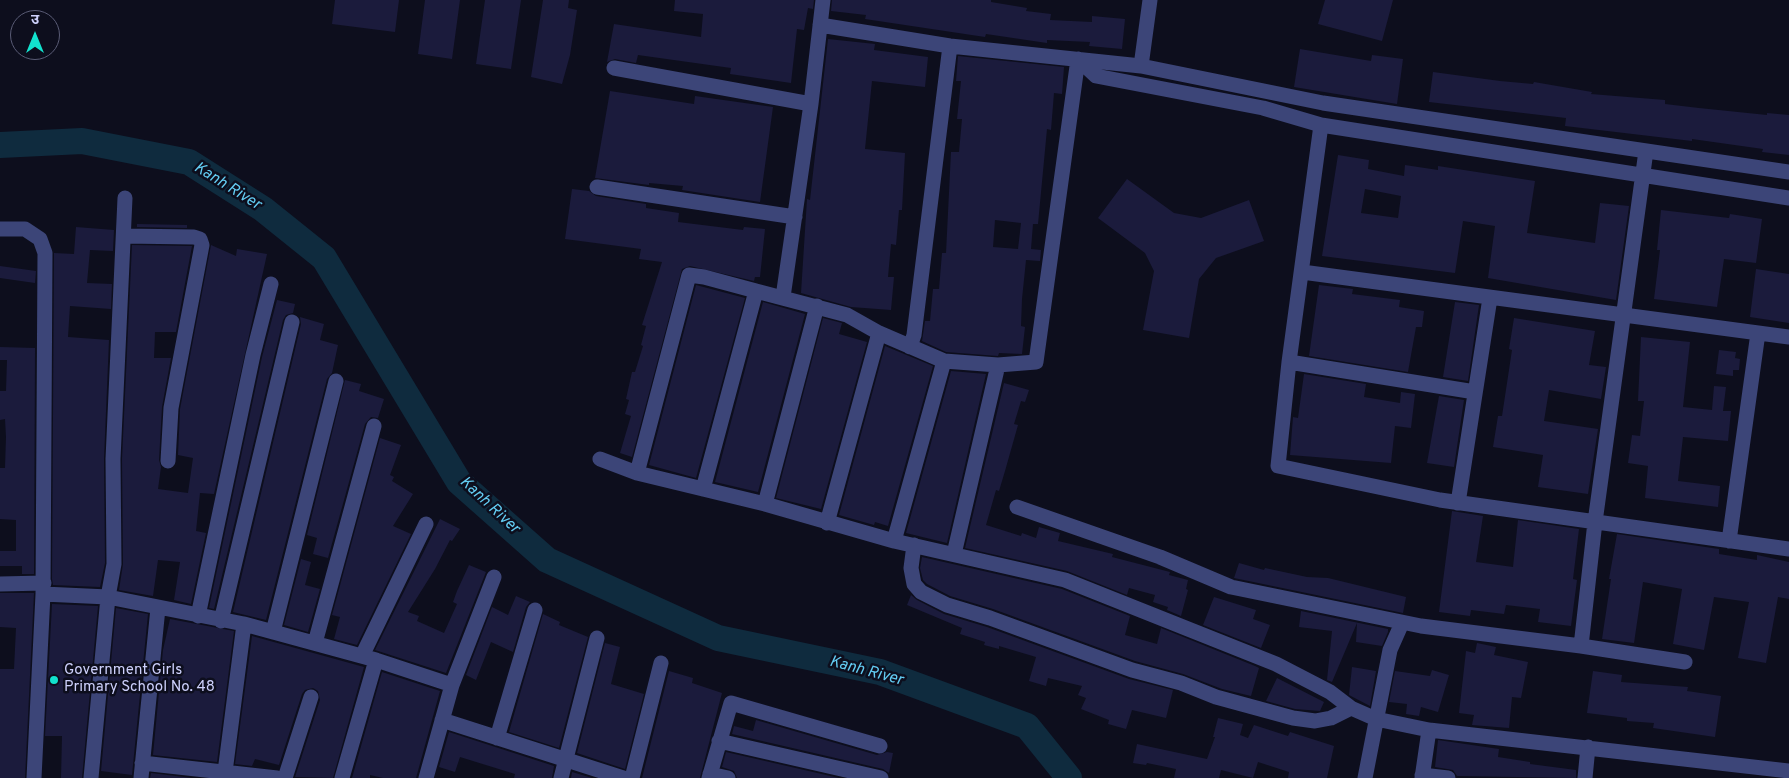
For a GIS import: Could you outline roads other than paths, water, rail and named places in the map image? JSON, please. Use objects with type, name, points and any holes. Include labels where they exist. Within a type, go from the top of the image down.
[{"type":"street","points":[[783,297],[811,104],[823,0]]},
{"type":"street","points":[[1141,66],[1150,0]]},
{"type":"street","points":[[820,25],[950,46],[1141,66],[1323,103],[1789,172]]},
{"type":"street","points":[[910,347],[914,335],[950,46]]},
{"type":"street","points":[[1078,59],[1096,76],[1131,85],[1263,108],[1321,125],[1789,198]]},
{"type":"street","points":[[637,473],[688,275],[704,277],[847,315],[879,333],[944,361],[998,365],[1036,362],[1078,59]]},
{"type":"street","points":[[614,68],[811,104]]},
{"type":"street","points":[[1321,125],[1289,362],[1278,466],[1458,503],[1789,549]]},
{"type":"street","points":[[1581,646],[1595,522],[1646,151]]},
{"type":"street","points":[[597,187],[795,217]]},
{"type":"street","points":[[91,778],[108,597],[114,564],[114,424],[118,386],[125,198]]},
{"type":"street","points":[[0,229],[25,229],[40,239],[45,253],[44,588],[34,778]]},
{"type":"street","points":[[124,236],[194,237],[200,239],[202,245],[171,408],[168,460]]},
{"type":"street","points":[[1302,272],[1789,337]]},
{"type":"street","points":[[198,616],[253,355],[271,284]]},
{"type":"street","points":[[703,489],[756,291]]},
{"type":"street","points":[[1458,503],[1490,298]]},
{"type":"street","points":[[764,504],[817,306]]},
{"type":"street","points":[[222,621],[292,322]]},
{"type":"street","points":[[827,523],[879,333]]},
{"type":"street","points":[[1729,541],[1758,333]]},
{"type":"street","points":[[894,541],[944,361]]},
{"type":"street","points":[[1289,362],[1476,392]]},
{"type":"street","points":[[954,554],[998,365]]},
{"type":"street","points":[[273,632],[336,381]]},
{"type":"street","points":[[315,643],[374,426]]},
{"type":"street","points":[[600,459],[637,473],[764,504],[894,541],[1064,580],[1276,664],[1330,692],[1351,708],[1376,719],[1429,730],[1588,747],[1749,772],[1789,771]]},
{"type":"street","points":[[1017,507],[1160,557],[1231,587],[1438,629],[1581,646],[1685,662]]},
{"type":"street","points":[[342,778],[369,658],[426,524]]},
{"type":"street","points":[[914,545],[911,568],[914,584],[921,592],[947,604],[1132,670],[1180,683],[1216,697],[1293,718],[1315,722],[1330,718],[1351,708]]},
{"type":"street","points":[[426,778],[452,684],[494,577]]},
{"type":"street","points":[[0,584],[108,597],[244,624],[369,658],[452,684]]},
{"type":"street","points":[[158,608],[142,771],[277,778]]},
{"type":"street","points":[[497,738],[535,610]]},
{"type":"street","points":[[1365,778],[1390,650],[1402,623]]},
{"type":"street","points":[[217,774],[244,624]]},
{"type":"street","points":[[561,778],[598,638]]},
{"type":"street","points":[[632,778],[661,663]]},
{"type":"street","points":[[285,778],[311,697]]},
{"type":"street","points":[[728,778],[709,776],[730,703],[880,746]]},
{"type":"street","points":[[442,720],[623,778]]},
{"type":"street","points":[[1429,730],[1422,777],[1448,778]]},
{"type":"street","points":[[719,741],[881,778]]},
{"type":"street","points":[[1585,778],[1588,747]]},
{"type":"waterway","name":"Kanh River","points":[[0,145],[82,141],[189,162],[263,209],[324,258],[459,482],[547,560],[718,638],[880,672],[1027,726],[1069,778]]},
{"type":"place","name":"Government Girls Primary School No. 48","points":[[54,680]]}]
